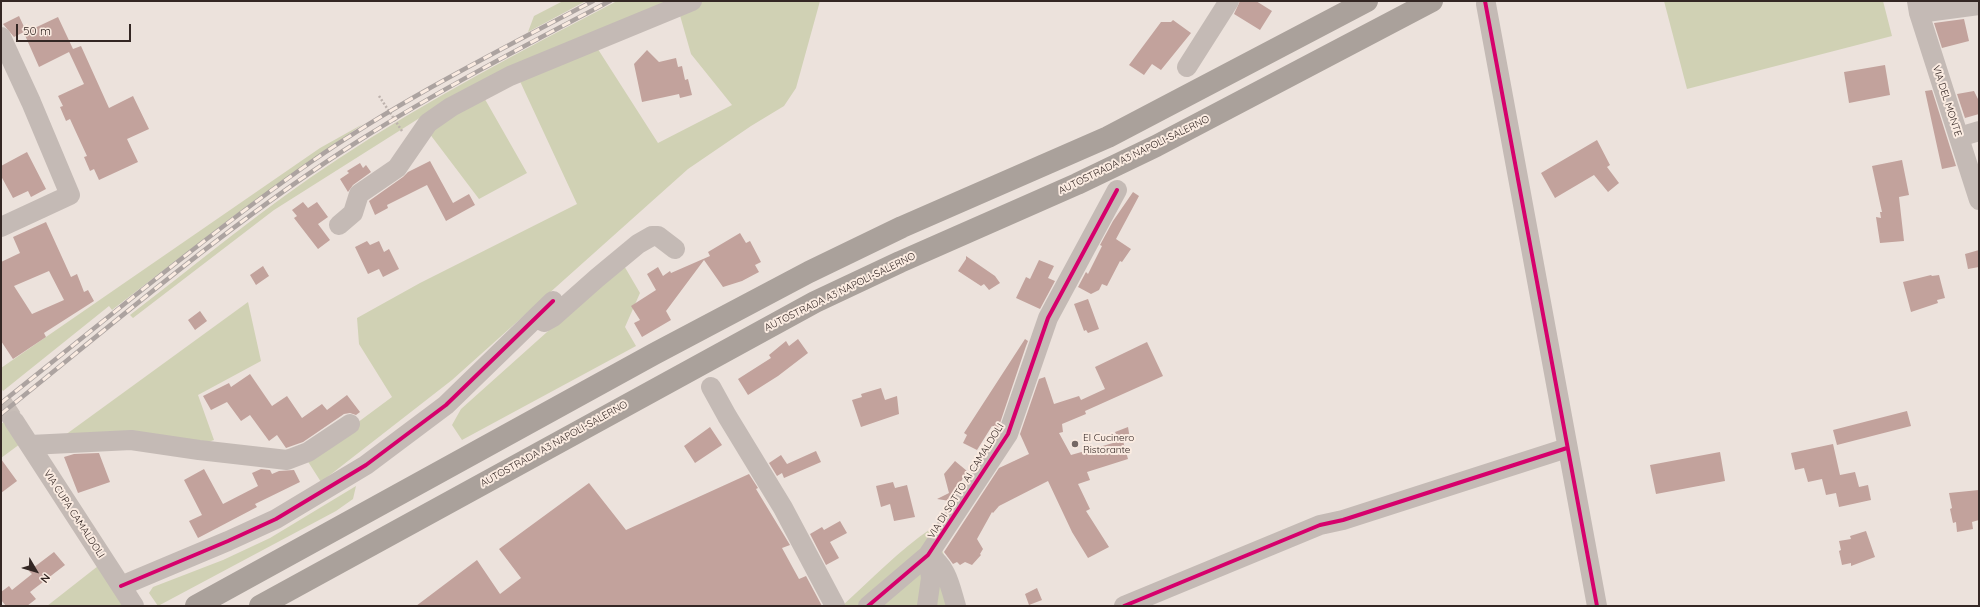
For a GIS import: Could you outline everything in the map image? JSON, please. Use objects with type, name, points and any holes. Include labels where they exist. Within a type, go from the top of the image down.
[{"type":"highway","points":[[196,606],[654,354],[808,272],[902,227],[1108,136],[1367,1]]},
{"type":"highway","name":"AUTOSTRADA A3 NAPOLI-SALERNO","points":[[260,606],[815,302],[900,262],[1077,184],[1156,146],[1432,1]]},
{"type":"street","points":[[339,225],[353,213],[359,194],[397,168],[428,123],[451,107],[510,76],[692,1]]},
{"type":"street","points":[[1187,67],[1229,1]]},
{"type":"street","points":[[1486,4],[1597,606]]},
{"type":"street","points":[[1918,7],[1979,5]]},
{"type":"street","name":"VIA DEL MONTE","points":[[1918,7],[1979,200]]},
{"type":"street","points":[[1,37],[31,102],[70,195],[1,227]]},
{"type":"street","points":[[1959,138],[1979,131]]},
{"type":"street","name":"VIA DI SOTTO AI CAMALDOLI","points":[[868,606],[928,555],[1008,434],[1048,318],[1117,190]]},
{"type":"street","points":[[510,342],[554,317],[597,278],[638,244],[652,236],[658,236],[675,249]]},
{"type":"street","points":[[121,586],[276,519],[366,465],[446,404],[553,301]]},
{"type":"street","points":[[711,387],[783,508],[835,606]]},
{"type":"street","name":"VIA CUPA CAMALDOLI","points":[[14,421],[134,606]]},
{"type":"street","points":[[30,445],[131,440],[199,450],[287,460],[308,452],[350,424]]},
{"type":"street","points":[[1124,606],[1320,525],[1343,520],[1567,448]]},
{"type":"street","points":[[927,606],[931,578],[928,555]]},
{"type":"street","points":[[928,555],[936,560],[944,569],[956,606]]},
{"type":"path","points":[[379,96],[403,133]]},
{"type":"green space","points":[[563,1],[586,1],[528,32],[534,16]]},
{"type":"green space","points":[[617,1],[680,1],[508,72],[418,119],[274,210],[133,318],[130,315],[259,215],[311,177],[372,137],[406,116],[511,57]]},
{"type":"green space","points":[[702,1],[820,1],[796,88],[784,106],[751,126],[688,169],[452,380],[321,482],[307,460],[392,397],[359,344],[357,318],[420,283],[577,204],[518,77],[594,43],[658,143],[732,105],[691,54],[679,12]]},
{"type":"green space","points":[[1664,1],[1883,1],[1892,36],[1687,89]]},
{"type":"green space","points":[[482,94],[527,173],[479,199],[426,129]]},
{"type":"green space","points":[[363,124],[235,215],[112,310],[109,306],[3,391],[1,388],[1,368],[320,148]]},
{"type":"green space","points":[[623,264],[640,293],[625,327],[636,346],[462,440],[452,425],[461,409]]},
{"type":"green space","points":[[248,302],[261,361],[198,395],[214,440],[185,450],[61,438]]},
{"type":"green space","points":[[8,419],[20,444],[1,458],[1,424]]},
{"type":"green space","points":[[356,486],[353,499],[336,511],[158,606],[149,593],[153,587],[223,560],[270,538]]},
{"type":"green space","points":[[932,528],[944,555],[959,606],[842,606],[897,555]]},
{"type":"green space","points":[[98,566],[124,606],[47,606]]},
{"type":"building","points":[[1240,1],[1256,1],[1272,11],[1260,30],[1234,14]]},
{"type":"building","points":[[19,16],[26,31],[14,37],[3,24]]},
{"type":"building","points":[[58,17],[73,49],[81,46],[109,108],[133,96],[149,129],[127,139],[138,162],[99,180],[94,169],[90,171],[84,157],[87,156],[70,119],[66,121],[60,107],[63,106],[58,96],[84,84],[69,52],[39,67],[24,33]]},
{"type":"building","points":[[1964,19],[1969,41],[1942,48],[1934,23]]},
{"type":"building","points":[[1173,20],[1191,33],[1161,70],[1152,64],[1144,75],[1129,65],[1161,22],[1171,22]]},
{"type":"building","points":[[647,50],[659,62],[676,58],[678,67],[682,66],[685,80],[688,79],[692,95],[680,98],[679,94],[642,102],[634,64]]},
{"type":"building","points":[[1885,65],[1890,95],[1849,103],[1844,72]]},
{"type":"building","points":[[1932,90],[1956,166],[1942,169],[1925,91]]},
{"type":"building","points":[[1974,91],[1979,101],[1979,114],[1965,118],[1957,94]]},
{"type":"building","points":[[1597,140],[1610,165],[1607,167],[1619,183],[1608,192],[1594,175],[1555,198],[1541,173]]},
{"type":"building","points":[[27,152],[46,189],[31,197],[28,191],[13,198],[1,176],[1,166]]},
{"type":"building","points":[[1902,160],[1909,195],[1899,197],[1904,241],[1880,243],[1876,217],[1881,218],[1880,212],[1882,212],[1872,166]]},
{"type":"building","points":[[430,161],[453,203],[469,194],[475,205],[446,221],[427,185],[387,205],[388,208],[375,215],[369,201],[408,172]]},
{"type":"building","points":[[360,163],[363,168],[366,165],[371,172],[353,185],[348,192],[340,179],[349,173],[347,171]]},
{"type":"building","points":[[1133,192],[1139,196],[1116,239],[1131,249],[1122,262],[1120,261],[1107,286],[1102,284],[1099,290],[1091,294],[1078,287],[1086,272],[1088,274],[1102,246],[1100,245],[1113,221]]},
{"type":"building","points":[[303,202],[308,208],[317,202],[328,217],[318,224],[330,240],[318,249],[294,218],[297,216],[292,210]]},
{"type":"building","points":[[46,222],[71,277],[77,274],[84,292],[88,290],[94,301],[44,333],[46,337],[13,359],[1,341],[1,262],[20,253],[13,237]],"holes":[[[49,271],[64,300],[32,314],[14,286]]]},
{"type":"building","points":[[740,233],[746,243],[750,241],[761,262],[755,265],[759,272],[742,281],[723,287],[704,260],[666,311],[671,320],[642,337],[634,323],[640,320],[631,306],[656,290],[647,274],[658,267],[663,276],[670,271],[671,273],[710,256],[708,252]]},
{"type":"building","points":[[367,241],[370,245],[379,241],[384,252],[389,249],[399,269],[383,277],[379,269],[368,274],[355,247]]},
{"type":"building","points":[[1979,250],[1979,267],[1968,269],[1965,254]]},
{"type":"building","points":[[966,256],[995,276],[1000,283],[989,290],[984,284],[981,286],[958,271],[966,259]]},
{"type":"building","points":[[1039,260],[1054,266],[1048,278],[1055,281],[1040,309],[1016,298],[1026,277],[1030,279]]},
{"type":"building","points":[[263,266],[269,276],[256,285],[250,275]]},
{"type":"building","points":[[1931,275],[1939,275],[1945,298],[1937,300],[1938,303],[1911,312],[1903,282]]},
{"type":"building","points":[[1088,299],[1099,329],[1088,333],[1086,330],[1084,331],[1074,304]]},
{"type":"building","points":[[200,311],[207,321],[195,330],[188,320]]},
{"type":"building","points":[[798,339],[808,353],[778,376],[748,395],[738,379],[771,358],[769,355],[786,341],[789,346]]},
{"type":"building","points":[[1025,339],[1028,341],[998,429],[992,426],[977,450],[963,443],[967,435],[964,433]]},
{"type":"building","points":[[1147,342],[1163,376],[1085,411],[1086,414],[1062,424],[1063,432],[1059,433],[1071,455],[1120,441],[1115,432],[1128,427],[1130,439],[1123,441],[1128,459],[1087,472],[1090,480],[1078,484],[1090,509],[1086,511],[1109,547],[1088,558],[1072,532],[1048,481],[999,506],[993,513],[992,512],[977,539],[983,549],[980,554],[981,555],[972,565],[965,562],[960,565],[957,562],[953,564],[944,552],[999,468],[1029,454],[1020,434],[1039,379],[1045,377],[1054,404],[1079,396],[1081,400],[1105,389],[1095,367]]},
{"type":"building","points":[[250,374],[272,406],[287,396],[302,418],[322,404],[327,410],[347,395],[360,412],[356,415],[350,413],[344,414],[303,442],[286,448],[277,435],[269,441],[250,415],[241,421],[227,402],[211,410],[203,396],[229,383],[231,387]]},
{"type":"building","points":[[881,388],[885,400],[897,396],[899,414],[861,427],[852,400],[862,397],[861,394]]},
{"type":"building","points":[[1907,411],[1911,426],[1837,445],[1833,430]]},
{"type":"building","points":[[710,427],[722,445],[695,463],[684,446]]},
{"type":"building","points":[[1833,444],[1840,475],[1855,472],[1859,487],[1868,485],[1871,500],[1839,507],[1836,493],[1826,495],[1822,479],[1808,482],[1804,468],[1795,470],[1791,453]]},
{"type":"building","points":[[816,451],[821,462],[784,478],[782,473],[777,476],[769,463],[781,455],[787,464]]},
{"type":"building","points":[[1720,452],[1725,481],[1656,494],[1650,465]]},
{"type":"building","points":[[99,453],[110,482],[78,493],[64,457],[74,454]]},
{"type":"building","points":[[1,459],[17,481],[1,493]]},
{"type":"building","points":[[955,461],[967,471],[950,501],[937,499],[949,493],[944,474]]},
{"type":"building","points":[[204,469],[223,504],[258,486],[252,473],[261,469],[270,470],[272,474],[279,471],[294,470],[300,482],[255,504],[257,507],[198,538],[189,521],[202,515],[184,480]]},
{"type":"building","points":[[749,474],[758,488],[756,489],[790,545],[782,548],[799,579],[806,576],[822,606],[416,606],[477,560],[500,594],[521,578],[499,549],[589,483],[626,530]]},
{"type":"building","points":[[893,482],[895,488],[907,485],[915,517],[894,521],[890,504],[881,507],[876,486]]},
{"type":"building","points":[[1979,490],[1979,520],[1972,522],[1973,529],[1957,532],[1956,522],[1953,523],[1950,509],[1952,508],[1949,493]]},
{"type":"building","points":[[840,521],[847,533],[830,542],[839,558],[826,565],[810,534],[822,527],[824,530]]},
{"type":"building","points":[[1866,531],[1875,557],[1851,566],[1851,563],[1842,565],[1839,551],[1841,550],[1839,541],[1851,539],[1850,536]]},
{"type":"building","points":[[54,552],[65,565],[30,592],[36,599],[27,606],[6,606],[1,600],[1,592],[9,586],[12,590],[32,574],[29,571]]},
{"type":"building","points":[[1037,588],[1042,600],[1029,605],[1025,594]]},
{"type":"tunnel","points":[[1,401],[14,421]]},
{"type":"railway","points":[[1,403],[193,250],[311,162],[345,139],[414,97],[593,1]]},
{"type":"railway","points":[[1,414],[221,237],[313,171],[421,103],[610,1]]},
{"type":"cycle path","points":[[1485,1],[1597,606]]},
{"type":"cycle path","points":[[868,606],[928,555],[1008,434],[1048,318],[1117,190]]},
{"type":"cycle path","points":[[121,586],[276,519],[366,465],[446,405],[553,301]]},
{"type":"cycle path","points":[[1124,606],[1320,525],[1343,520],[1567,448]]},
{"type":"place","name":"El Cucinero Ristorante","points":[[1075,444]]}]
